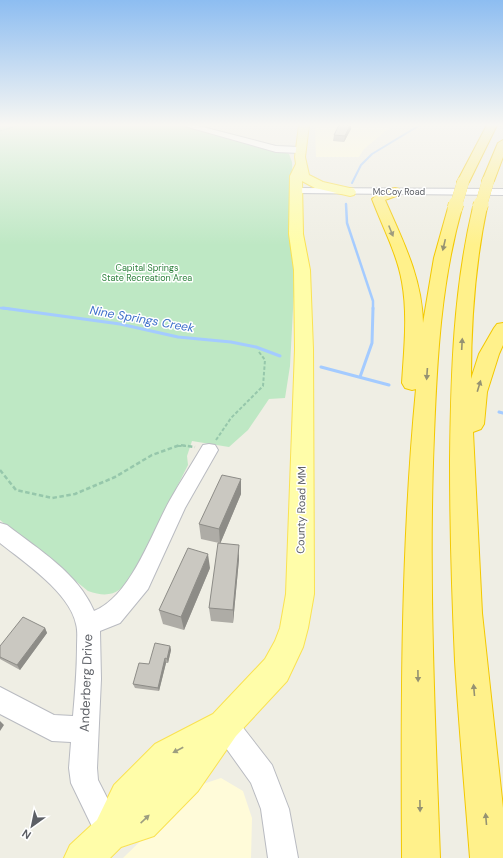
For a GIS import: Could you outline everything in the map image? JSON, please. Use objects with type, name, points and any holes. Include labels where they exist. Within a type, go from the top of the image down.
[{"type":"highway","points":[[418,603],[420,465],[428,361],[442,254],[455,208],[464,182],[472,165]]},
{"type":"highway","points":[[489,858],[469,635],[464,535],[461,376],[464,311],[470,263],[480,208],[494,165]]},
{"type":"highway","points":[[386,196],[400,252],[410,281],[414,315],[411,406],[418,603],[421,858]]},
{"type":"highway","points":[[468,607],[471,438],[477,392],[489,354],[503,328]]},
{"type":"main road","name":"County Road MM","points":[[301,165],[304,176],[301,195]]},
{"type":"main road","name":"County Road MM","points":[[110,833],[142,823],[186,779],[225,725],[276,670],[288,647],[294,628],[300,594],[304,349],[302,270],[308,254],[301,195],[296,176],[301,165]]},
{"type":"main road","points":[[304,176],[319,185],[350,192]]},
{"type":"main road","points":[[84,858],[110,833]]},
{"type":"street","name":"McCoy Road","points":[[301,195],[350,192],[386,196],[503,192]]},
{"type":"street","name":"McCoy Road","points":[[301,195],[503,199]]},
{"type":"street","name":"Anderberg Drive","points":[[110,833],[85,783],[83,768],[89,679],[88,625],[112,615],[137,586],[177,505],[209,450]]},
{"type":"street","points":[[0,531],[66,586],[82,609],[88,625]]},
{"type":"street","points":[[0,700],[52,728],[85,730]]},
{"type":"street","points":[[225,725],[262,776],[275,809],[283,858]]},
{"type":"path","points":[[0,470],[16,490],[52,498],[75,494],[115,477],[152,455],[180,445],[209,450],[231,418],[263,386],[265,360],[259,352]]},
{"type":"shaded area","points":[[221,778],[243,791],[252,818],[251,858],[123,858],[197,786]]},
{"type":"green space","name":"Capital Springs State Recreation Area","points":[[0,165],[292,165],[296,253],[290,366],[285,398],[269,399],[248,430],[229,447],[192,441],[187,456],[188,465],[133,574],[124,586],[114,593],[103,594],[88,591],[0,520]]},
{"type":"building","points":[[222,475],[241,479],[219,529],[199,524]]},
{"type":"building","points":[[218,543],[239,545],[233,610],[209,608]]},
{"type":"building","points":[[188,548],[208,554],[181,617],[159,610]]},
{"type":"building","points":[[23,617],[45,628],[17,665],[0,657],[0,646]]},
{"type":"building","points":[[155,643],[170,646],[167,659],[165,658],[158,688],[133,684],[139,663],[149,664]]},
{"type":"waterway","points":[[352,183],[361,165]]},
{"type":"waterway","points":[[346,204],[347,223],[373,301],[373,308]]},
{"type":"waterway","name":"Nine Springs Creek","points":[[0,308],[10,309]]},
{"type":"waterway","name":"Nine Springs Creek","points":[[3,308],[120,324],[178,337],[231,342],[256,347],[280,356]]},
{"type":"waterway","points":[[360,377],[372,343],[373,308]]},
{"type":"waterway","points":[[321,367],[389,385]]},
{"type":"waterway","name":"Nine Springs Creek","points":[[499,412],[503,413]]}]
